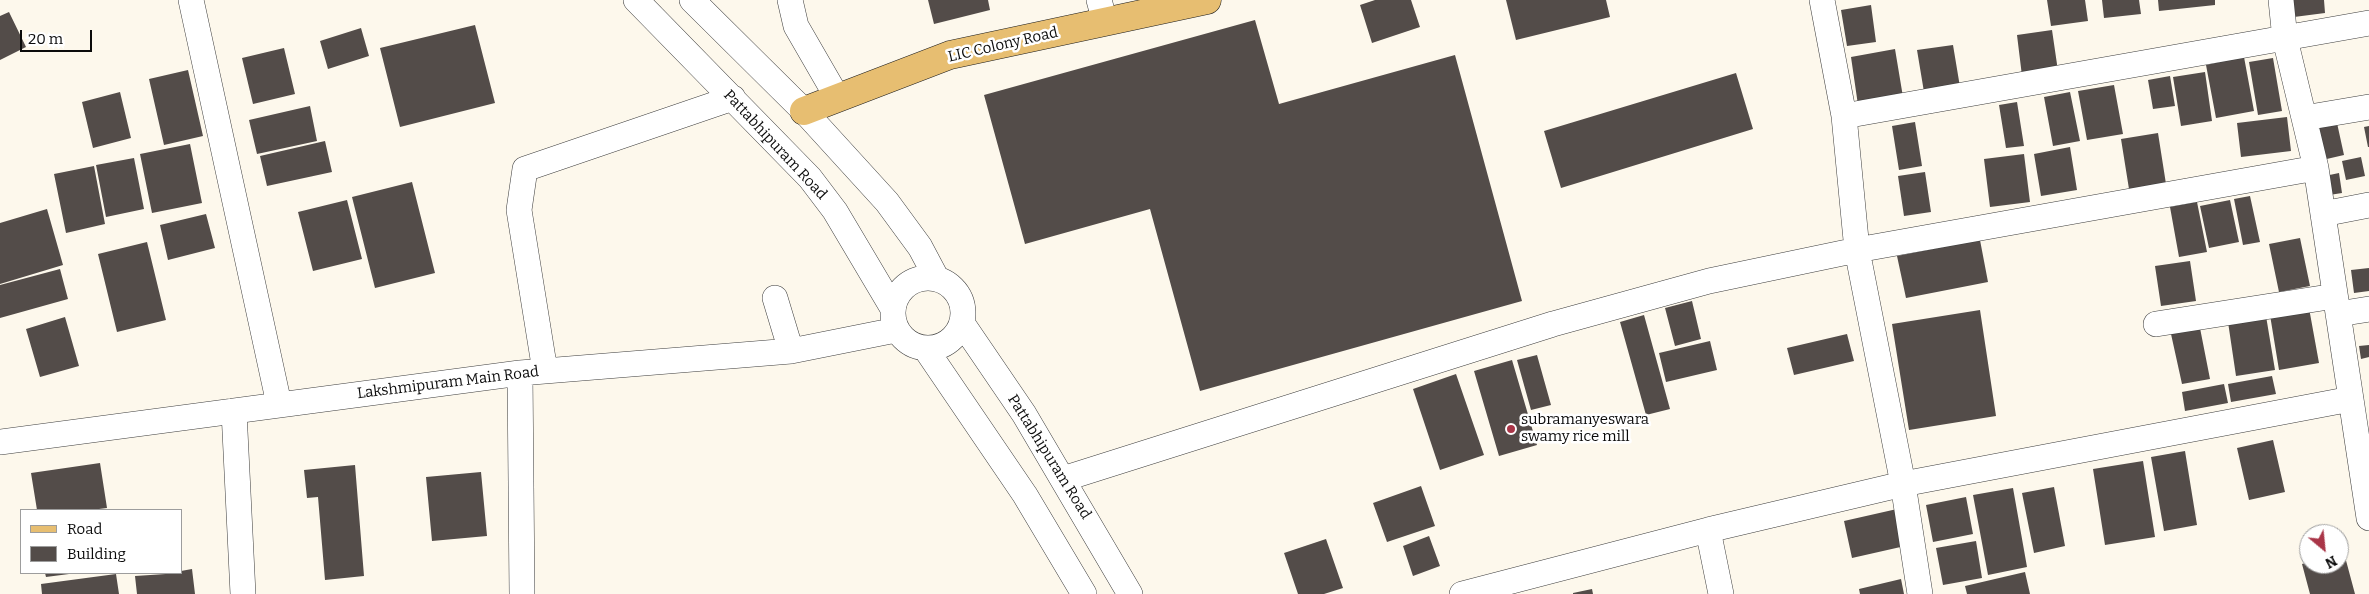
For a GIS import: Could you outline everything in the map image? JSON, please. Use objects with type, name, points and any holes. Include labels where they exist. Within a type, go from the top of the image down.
[{"type":"main road","name":"LIC Colony Road","points":[[804,111],[950,55],[1102,11],[1207,0]]},
{"type":"street","points":[[191,0],[279,404]]},
{"type":"street","name":"Pattabhipuram Road","points":[[636,0],[810,178],[835,211],[894,318]]},
{"type":"street","points":[[692,0],[804,111],[907,227],[936,278]]},
{"type":"street","points":[[790,0],[796,26],[837,97]]},
{"type":"street","points":[[1822,0],[1844,116],[1857,250],[1903,484],[1920,594]]},
{"type":"street","points":[[2282,0],[2285,39],[2316,168],[2369,518]]},
{"type":"street","points":[[1844,116],[2369,24]]},
{"type":"street","points":[[545,371],[519,210],[525,169],[733,98]]},
{"type":"street","points":[[2304,118],[2369,107]]},
{"type":"street","points":[[1063,479],[1553,324],[1709,281],[1857,250],[2316,168]]},
{"type":"street","points":[[2323,214],[2369,205]]},
{"type":"street","points":[[925,277],[936,278],[956,290],[963,312],[962,324],[956,334],[948,342],[937,347],[913,346],[903,339],[894,318],[896,295],[909,283],[925,277]]},
{"type":"street","points":[[775,298],[791,351]]},
{"type":"street","points":[[2156,324],[2337,305],[2369,309]]},
{"type":"street","name":"Lakshmipuram Main Road","points":[[0,442],[520,373],[791,351],[894,318]]},
{"type":"street","name":"Pattabhipuram Road","points":[[962,324],[1024,414],[1130,594]]},
{"type":"street","points":[[925,348],[1025,495],[1084,594]]},
{"type":"street","points":[[520,373],[522,594]]},
{"type":"street","points":[[1462,594],[1708,530],[1903,484],[2351,399]]},
{"type":"street","points":[[234,411],[243,594]]},
{"type":"street","points":[[1708,530],[1721,594]]},
{"type":"building","points":[[928,0],[988,0],[990,10],[934,24]]},
{"type":"building","points":[[1375,0],[1411,0],[1420,27],[1372,43],[1360,5]]},
{"type":"building","points":[[1506,0],[1606,0],[1610,17],[1516,40]]},
{"type":"building","points":[[2047,0],[2085,0],[2088,21],[2051,26]]},
{"type":"building","points":[[2102,0],[2139,0],[2141,14],[2104,18]]},
{"type":"building","points":[[2158,0],[2215,0],[2215,5],[2159,11]]},
{"type":"building","points":[[2292,0],[2324,0],[2325,13],[2294,17]]},
{"type":"building","points":[[1871,5],[1876,42],[1847,46],[1841,10]]},
{"type":"building","points":[[9,12],[26,47],[0,60],[0,16]]},
{"type":"building","points":[[1255,20],[1279,104],[1455,55],[1522,301],[1200,391],[1150,209],[1025,244],[984,95]]},
{"type":"building","points":[[475,25],[495,103],[400,127],[380,48]]},
{"type":"building","points":[[361,28],[369,56],[328,69],[320,41]]},
{"type":"building","points":[[2052,30],[2058,71],[2022,76],[2017,35]]},
{"type":"building","points":[[1953,45],[1960,87],[1924,92],[1917,50]]},
{"type":"building","points":[[284,48],[295,94],[253,104],[242,58]]},
{"type":"building","points":[[1895,49],[1903,97],[1858,105],[1851,57]]},
{"type":"building","points":[[2244,57],[2254,111],[2216,118],[2206,65]]},
{"type":"building","points":[[2273,58],[2282,111],[2258,115],[2249,62]]},
{"type":"building","points":[[188,70],[203,136],[164,145],[149,79]]},
{"type":"building","points":[[2205,72],[2212,121],[2181,126],[2173,77]]},
{"type":"building","points":[[1736,73],[1753,129],[1561,188],[1544,131]]},
{"type":"building","points":[[2170,76],[2175,106],[2153,109],[2148,80]]},
{"type":"building","points":[[2114,85],[2123,134],[2087,140],[2078,91]]},
{"type":"building","points":[[120,92],[131,138],[93,148],[82,102]]},
{"type":"building","points":[[2070,92],[2080,141],[2053,146],[2044,97]]},
{"type":"building","points":[[2017,102],[2024,146],[2006,148],[1999,105]]},
{"type":"building","points":[[310,106],[317,141],[257,154],[249,120]]},
{"type":"building","points":[[2287,117],[2291,151],[2241,157],[2237,123]]},
{"type":"building","points":[[1915,122],[1922,166],[1899,170],[1892,126]]},
{"type":"building","points":[[2337,123],[2344,155],[2318,161],[2311,128]]},
{"type":"building","points":[[2369,126],[2369,147],[2368,147],[2364,127]]},
{"type":"building","points":[[2158,133],[2166,184],[2129,189],[2121,139]]},
{"type":"building","points":[[325,141],[332,172],[267,186],[260,156]]},
{"type":"building","points":[[190,144],[202,203],[152,213],[140,154]]},
{"type":"building","points":[[2070,147],[2077,190],[2041,196],[2034,154]]},
{"type":"building","points":[[2024,154],[2030,202],[1990,207],[1984,159]]},
{"type":"building","points":[[2361,157],[2365,176],[2346,180],[2342,161]]},
{"type":"building","points":[[134,158],[144,209],[106,217],[96,165]]},
{"type":"building","points":[[94,166],[105,224],[66,233],[54,174]]},
{"type":"building","points":[[1925,172],[1931,212],[1904,216],[1898,176]]},
{"type":"building","points":[[2339,173],[2342,193],[2323,196],[2320,177]]},
{"type":"building","points":[[412,182],[435,273],[375,288],[352,197]]},
{"type":"building","points":[[2250,196],[2260,242],[2243,245],[2234,199]]},
{"type":"building","points":[[347,200],[362,259],[313,271],[298,212]]},
{"type":"building","points":[[2230,200],[2239,242],[2209,248],[2200,206]]},
{"type":"building","points":[[2197,202],[2207,252],[2179,257],[2170,207]]},
{"type":"building","points":[[47,209],[63,265],[0,284],[0,223]]},
{"type":"building","points":[[206,214],[215,248],[168,260],[160,225]]},
{"type":"building","points":[[2300,238],[2310,286],[2279,292],[2269,244]]},
{"type":"building","points":[[1980,240],[1988,282],[1906,298],[1897,256]]},
{"type":"building","points":[[147,242],[166,320],[117,332],[98,254]]},
{"type":"building","points":[[2190,261],[2196,301],[2161,306],[2155,266]]},
{"type":"building","points":[[2369,268],[2369,291],[2354,293],[2351,270]]},
{"type":"building","points":[[60,269],[68,299],[0,318],[0,285]]},
{"type":"building","points":[[1692,301],[1701,339],[1675,346],[1665,308]]},
{"type":"building","points":[[2309,308],[2319,363],[2279,370],[2270,315]]},
{"type":"building","points":[[1980,310],[1996,416],[1909,430],[1892,324]]},
{"type":"building","points":[[1644,315],[1670,409],[1646,415],[1620,322]]},
{"type":"building","points":[[2266,316],[2275,370],[2236,376],[2228,322]]},
{"type":"building","points":[[65,317],[79,366],[40,377],[26,329]]},
{"type":"building","points":[[2200,328],[2210,379],[2182,384],[2171,334]]},
{"type":"building","points":[[1847,334],[1854,361],[1794,375],[1787,348]]},
{"type":"building","points":[[1710,341],[1717,370],[1666,382],[1659,353]]},
{"type":"building","points":[[2369,345],[2369,357],[2361,359],[2359,346]]},
{"type":"building","points":[[1537,355],[1551,405],[1531,410],[1517,360]]},
{"type":"building","points":[[1512,360],[1537,445],[1499,456],[1474,371]]},
{"type":"building","points":[[1456,374],[1484,455],[1440,470],[1413,389]]},
{"type":"building","points":[[2272,376],[2276,394],[2231,402],[2228,384]]},
{"type":"building","points":[[2224,384],[2228,403],[2185,411],[2182,392]]},
{"type":"building","points":[[2273,440],[2285,492],[2249,500],[2237,448]]},
{"type":"building","points":[[2185,451],[2197,525],[2164,531],[2151,457]]},
{"type":"building","points":[[2143,461],[2155,537],[2105,545],[2093,469]]},
{"type":"building","points":[[100,463],[107,508],[37,509],[31,473]]},
{"type":"building","points":[[355,465],[364,576],[325,580],[318,497],[307,498],[304,470]]},
{"type":"building","points":[[481,472],[487,536],[432,541],[426,477]]},
{"type":"building","points":[[1421,486],[1435,526],[1387,542],[1373,503]]},
{"type":"building","points":[[2054,487],[2065,546],[2034,553],[2022,493]]},
{"type":"building","points":[[2013,488],[2027,567],[1988,575],[1973,495]]},
{"type":"building","points":[[1966,497],[1973,534],[1933,542],[1926,505]]},
{"type":"building","points":[[1897,509],[1905,546],[1852,558],[1844,521]]},
{"type":"building","points":[[1429,536],[1440,566],[1413,576],[1403,546]]},
{"type":"building","points":[[1326,539],[1343,588],[1324,594],[1298,594],[1284,553]]},
{"type":"building","points":[[1976,541],[1982,578],[1943,585],[1936,548]]},
{"type":"building","points":[[192,569],[195,594],[137,594],[135,576],[182,574],[182,571]]},
{"type":"building","points":[[2025,572],[2030,594],[1967,594],[1965,586]]},
{"type":"building","points":[[2349,572],[2355,594],[2310,594],[2305,574],[2349,574]]},
{"type":"building","points":[[45,574],[69,574],[46,577]]},
{"type":"building","points":[[116,574],[119,594],[42,594],[41,584]]},
{"type":"building","points":[[1901,579],[1904,594],[1860,594],[1859,589]]},
{"type":"building","points":[[1592,589],[1593,594],[1573,594],[1573,593]]},
{"type":"place","name":"subramanyeswara swamy rice mill","points":[[1511,429]]}]
